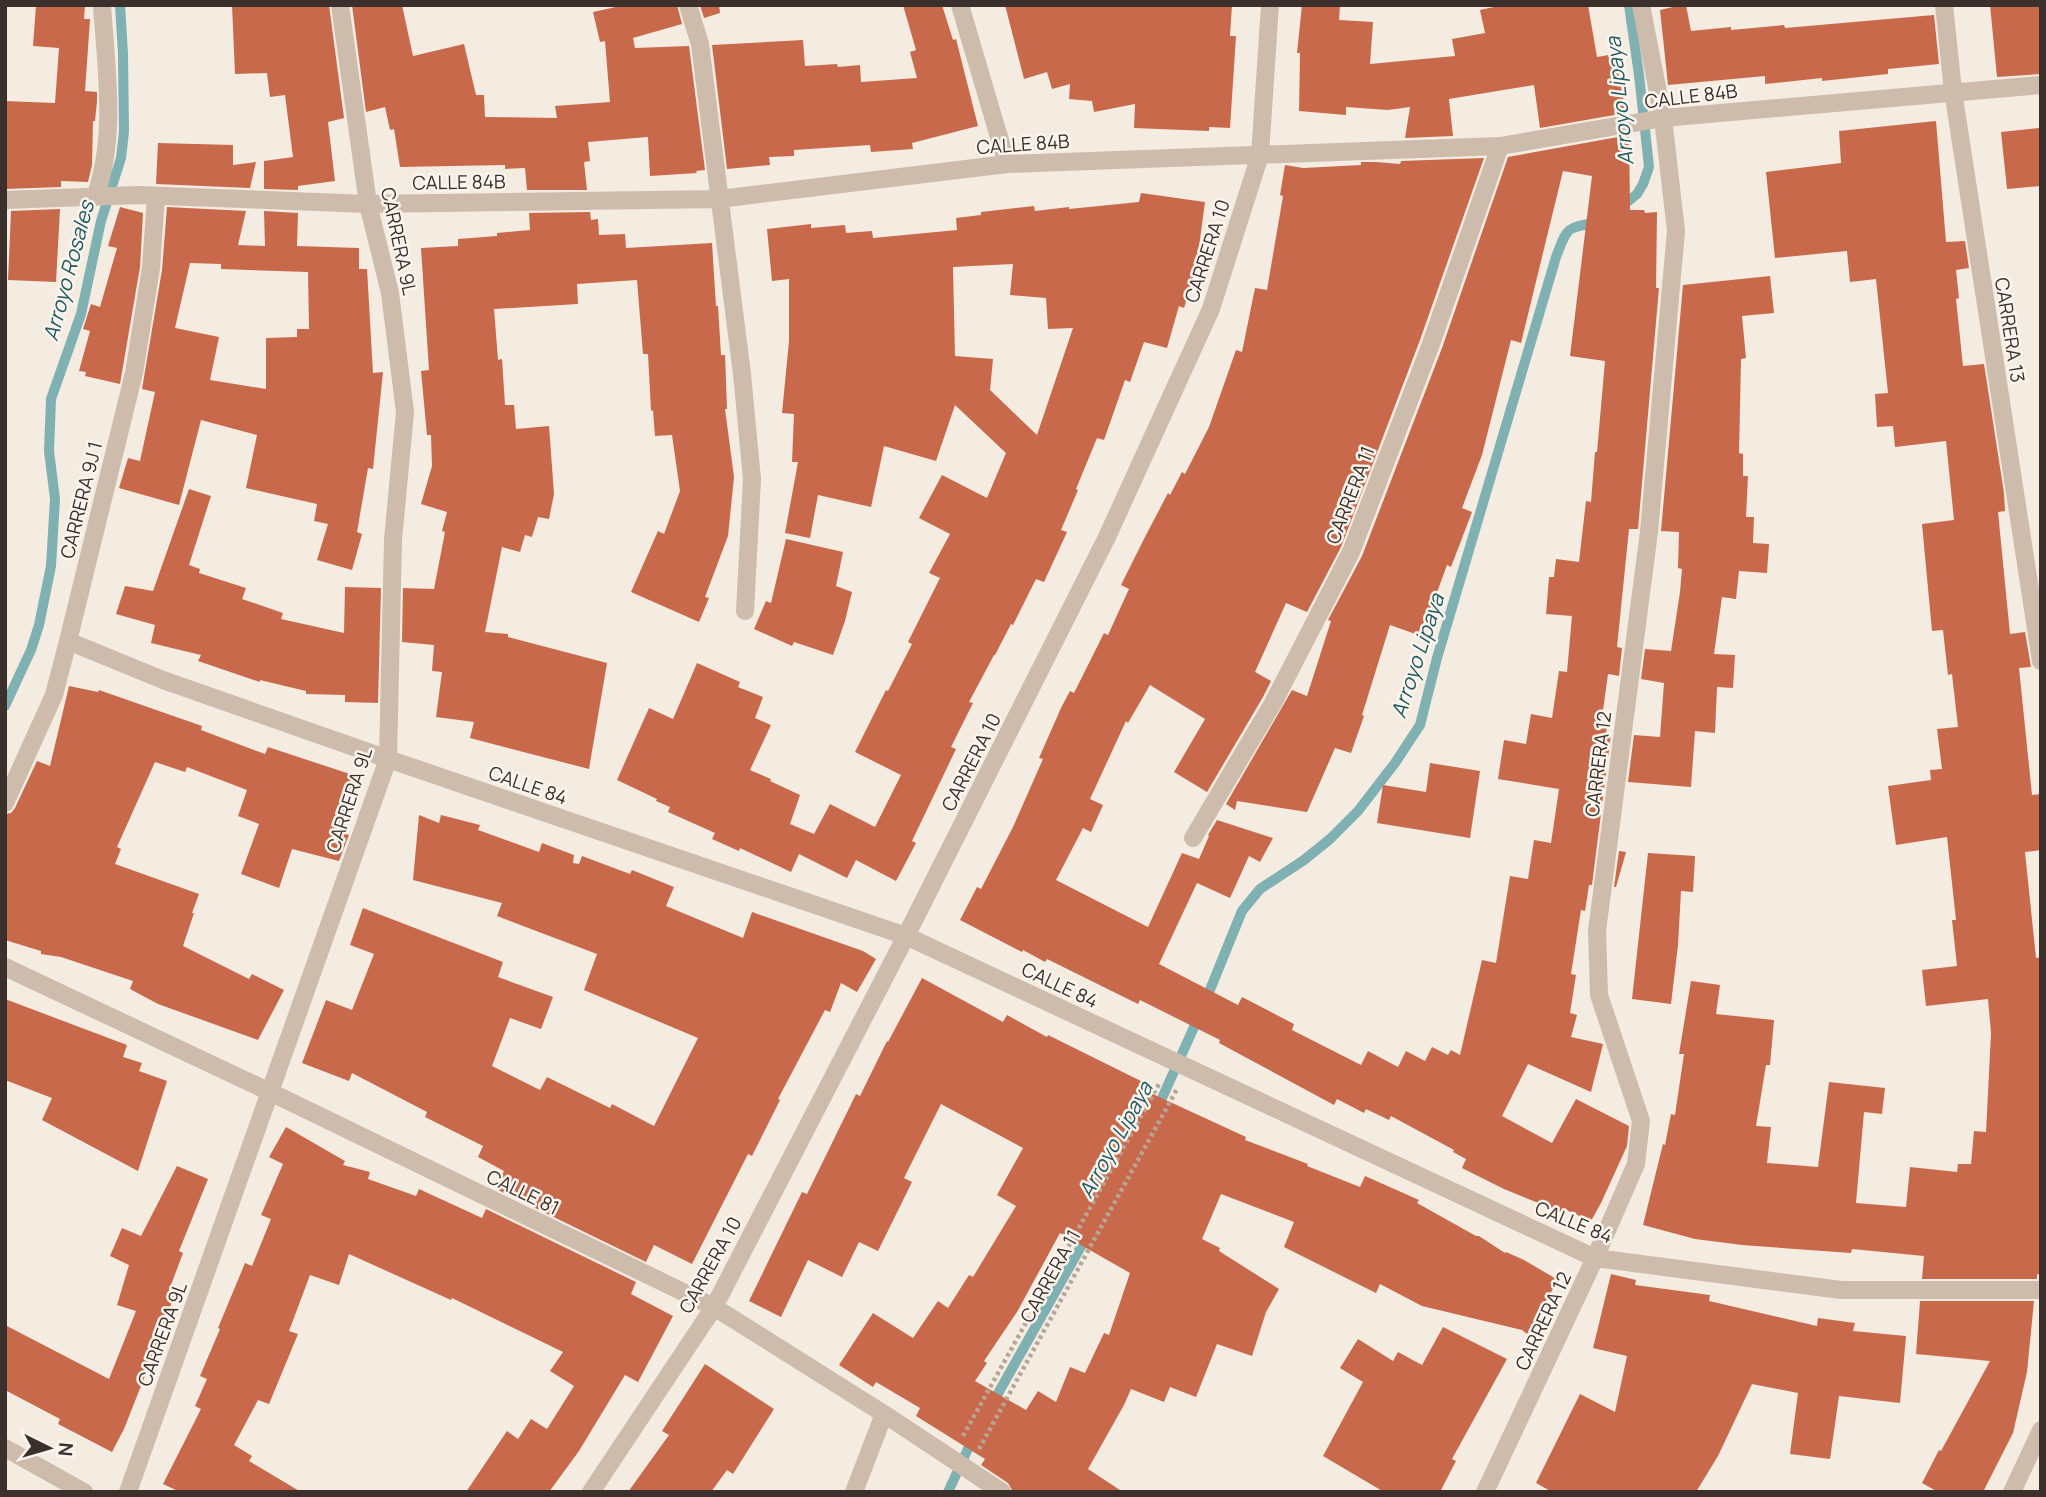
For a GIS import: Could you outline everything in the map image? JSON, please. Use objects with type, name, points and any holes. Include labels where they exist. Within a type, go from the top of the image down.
[{"type":"street","points":[[99,197],[108,110],[102,5]]},
{"type":"street","name":"CARRERA 9L","points":[[128,1492],[388,759],[393,540],[405,412],[390,293],[368,204],[340,5]]},
{"type":"street","points":[[688,5],[700,44],[742,374],[752,479],[745,611]]},
{"type":"street","points":[[960,5],[1007,164]]},
{"type":"street","name":"CARRERA 10","points":[[591,1492],[713,1307],[906,936],[1107,537],[1212,309],[1260,155],[1270,5]]},
{"type":"street","name":"CARRERA 12","points":[[1485,1492],[1636,1164],[1641,1121],[1599,995],[1597,931],[1649,532],[1676,231],[1642,5]]},
{"type":"street","name":"CARRERA 13","points":[[1944,5],[1953,91],[2041,661]]},
{"type":"street","name":"CALLE 84B","points":[[5,200],[138,195],[368,204],[719,198],[1007,164],[1500,146],[1659,120],[2041,85]]},
{"type":"street","name":"CARRERA 11","points":[[1192,838],[1273,703],[1351,552],[1431,344],[1500,146]]},
{"type":"street","name":"CARRERA 9J 1","points":[[5,803],[54,695],[68,641],[134,373],[151,268],[156,196]]},
{"type":"street","name":"CALLE 84","points":[[68,641],[163,680],[906,936],[1595,1258],[1841,1290],[2041,1290]]},
{"type":"street","name":"CALLE 81","points":[[5,967],[713,1307],[1002,1492]]},
{"type":"street","points":[[854,1492],[884,1414]]},
{"type":"street","points":[[2012,1492],[2041,1430]]},
{"type":"street","points":[[5,1448],[84,1492]]},
{"type":"path","name":"CARRERA 11","points":[[951,1458],[1180,1064]]},
{"type":"path","name":"CARRERA 11","points":[[968,1468],[1180,1064]]},
{"type":"building","points":[[36,5],[85,5],[84,19],[90,19],[85,91],[97,92],[92,165],[88,182],[61,181],[61,187],[5,189],[5,101],[55,103],[59,48],[33,46]]},
{"type":"building","points":[[232,5],[329,5],[344,118],[328,122],[335,181],[298,186],[298,190],[264,189],[264,161],[293,157],[285,95],[270,97],[267,73],[235,74]]},
{"type":"building","points":[[352,5],[402,5],[413,56],[464,44],[476,95],[484,95],[485,117],[557,118],[555,106],[610,102],[605,41],[600,42],[593,12],[625,5],[677,5],[682,24],[633,38],[635,48],[689,46],[705,170],[696,171],[697,173],[650,176],[648,137],[588,142],[590,161],[584,162],[587,190],[527,190],[525,168],[505,169],[505,165],[400,167],[394,129],[390,130],[385,107],[366,112]]},
{"type":"building","points":[[700,5],[719,5],[720,13],[704,18]]},
{"type":"building","points":[[903,5],[942,5],[953,40],[956,39],[978,126],[912,143],[913,149],[871,152],[870,145],[794,150],[794,156],[769,157],[770,165],[727,169],[712,45],[803,40],[805,66],[860,65],[861,82],[917,78],[910,52],[916,50]]},
{"type":"building","points":[[1005,5],[1232,5],[1230,36],[1236,36],[1230,128],[1209,127],[1209,131],[1134,128],[1135,104],[1094,112],[1092,101],[1069,99],[1070,84],[1052,89],[1047,72],[1024,79]]},
{"type":"building","points":[[1302,5],[1340,5],[1339,20],[1373,22],[1370,64],[1455,56],[1452,39],[1485,33],[1480,10],[1503,5],[1588,5],[1597,57],[1615,54],[1626,113],[1540,128],[1534,85],[1449,99],[1453,136],[1405,138],[1410,107],[1388,110],[1346,107],[1346,115],[1299,111],[1300,53],[1297,53]]},
{"type":"building","points":[[1686,5],[1691,31],[1784,25],[1785,28],[1934,15],[1939,64],[1888,69],[1888,74],[1822,81],[1822,78],[1765,84],[1765,76],[1668,85],[1660,10]]},
{"type":"building","points":[[1990,5],[2041,5],[2041,74],[1997,77]]},
{"type":"building","points":[[1936,121],[1946,242],[1965,241],[1969,268],[1956,270],[1959,298],[1956,299],[1963,366],[1984,364],[2004,493],[2005,511],[1998,512],[2010,634],[2025,632],[2031,667],[2019,668],[2032,795],[2041,794],[2041,850],[2025,852],[2036,958],[2041,957],[2041,1275],[2037,1274],[2037,1279],[1922,1279],[1924,1256],[1852,1249],[1851,1253],[1742,1245],[1695,1239],[1643,1225],[1671,1114],[1675,1115],[1684,1054],[1679,1054],[1691,981],[1720,985],[1716,1014],[1774,1020],[1770,1065],[1766,1065],[1756,1126],[1771,1127],[1767,1163],[1818,1167],[1829,1082],[1885,1088],[1882,1114],[1864,1112],[1856,1203],[1906,1207],[1910,1167],[1957,1172],[1958,1164],[1971,1164],[1974,1131],[1986,1132],[1991,1033],[1988,999],[1926,1006],[1922,970],[1957,966],[1952,920],[1956,920],[1947,837],[1896,845],[1888,786],[1931,780],[1930,770],[1942,769],[1937,729],[1958,727],[1952,674],[1948,675],[1943,630],[1932,631],[1922,524],[1954,520],[1946,441],[1895,447],[1893,426],[1877,427],[1875,394],[1888,393],[1876,279],[1850,282],[1847,251],[1775,258],[1766,172],[1841,163],[1839,131]]},
{"type":"building","points":[[2039,128],[2041,186],[2007,189],[2001,132]]},
{"type":"building","points":[[1629,135],[1630,210],[1657,212],[1656,288],[1659,288],[1638,529],[1629,529],[1617,647],[1622,648],[1619,676],[1608,674],[1601,725],[1607,726],[1606,733],[1611,734],[1592,885],[1589,885],[1585,911],[1581,910],[1571,974],[1576,975],[1570,1013],[1577,1015],[1571,1037],[1603,1044],[1591,1092],[1528,1064],[1502,1116],[1552,1143],[1576,1099],[1629,1126],[1627,1146],[1591,1221],[1564,1209],[1563,1213],[1504,1189],[1462,1168],[1466,1159],[1453,1152],[1454,1150],[1391,1116],[1389,1120],[1366,1109],[1364,1113],[1337,1099],[1334,1105],[1219,1043],[1220,1040],[1140,1000],[1138,1004],[1047,959],[1045,962],[1023,950],[1022,952],[960,920],[977,887],[981,889],[1013,827],[1043,759],[1039,758],[1061,708],[1070,691],[1074,693],[1104,633],[1108,635],[1129,589],[1121,585],[1146,535],[1168,493],[1170,495],[1182,472],[1185,474],[1209,427],[1236,350],[1242,352],[1255,288],[1267,290],[1283,196],[1280,195],[1285,165],[1303,168],[1361,165],[1361,162],[1400,164],[1401,161],[1484,158],[1420,340],[1341,547],[1307,612],[1286,603],[1255,672],[1271,681],[1207,792],[1174,772],[1205,719],[1150,685],[1128,723],[1126,721],[1090,799],[1103,805],[1091,832],[1083,828],[1056,880],[1148,927],[1182,853],[1199,859],[1217,820],[1273,838],[1260,862],[1249,856],[1230,898],[1197,883],[1159,964],[1238,1005],[1242,997],[1294,1024],[1292,1030],[1361,1065],[1368,1051],[1398,1067],[1406,1051],[1425,1061],[1432,1047],[1448,1055],[1451,1050],[1460,1055],[1482,960],[1496,963],[1510,876],[1528,879],[1534,840],[1551,843],[1559,789],[1498,779],[1504,740],[1526,744],[1531,714],[1552,718],[1559,671],[1567,672],[1572,616],[1546,614],[1549,577],[1554,577],[1556,559],[1579,562],[1586,501],[1591,502],[1597,452],[1605,361],[1570,356],[1592,176],[1563,171],[1521,343],[1511,340],[1482,455],[1462,508],[1472,512],[1451,567],[1447,565],[1421,636],[1390,625],[1351,753],[1335,748],[1307,812],[1237,801],[1235,810],[1226,804],[1292,690],[1307,696],[1331,621],[1328,620],[1362,556],[1442,348],[1508,157]]},
{"type":"building","points":[[158,143],[233,145],[233,165],[256,162],[250,188],[156,184]]},
{"type":"building","points":[[1141,193],[1205,202],[1196,269],[1184,308],[1179,306],[1167,348],[1144,342],[1130,382],[1125,380],[1104,440],[1097,438],[1061,530],[1067,532],[1044,582],[1036,579],[969,702],[973,703],[951,747],[956,749],[912,841],[916,843],[896,881],[856,860],[847,878],[799,854],[791,872],[740,848],[739,851],[712,839],[715,833],[668,812],[670,807],[617,780],[649,708],[673,719],[697,663],[740,682],[738,687],[763,697],[755,718],[771,725],[750,770],[800,795],[790,824],[814,834],[830,804],[875,827],[901,775],[855,752],[912,644],[908,642],[940,578],[929,573],[950,534],[919,518],[942,475],[987,498],[1006,453],[955,405],[936,461],[884,446],[871,507],[818,495],[810,538],[785,533],[798,462],[792,462],[794,414],[782,413],[789,341],[789,279],[772,281],[767,229],[811,224],[811,228],[845,225],[846,233],[872,231],[873,238],[957,230],[956,218],[981,215],[981,212],[1034,206],[1035,211],[1139,202]],"holes":[[[1013,264],[1010,295],[1046,298],[1048,329],[1073,328],[1037,435],[990,390],[993,359],[955,356],[953,267]]]},
{"type":"building","points":[[120,207],[143,213],[140,267],[120,384],[85,376],[86,372],[79,371],[90,331],[83,329],[91,304],[100,307],[117,248],[108,246]]},
{"type":"building","points":[[167,207],[246,211],[238,245],[265,246],[264,211],[298,213],[297,246],[359,248],[359,269],[367,269],[373,373],[383,372],[373,469],[368,468],[357,532],[362,534],[352,570],[317,560],[328,524],[314,521],[317,504],[246,488],[257,435],[201,420],[179,505],[119,488],[128,458],[140,461],[155,392],[142,389],[162,270]],"holes":[[[190,263],[221,264],[221,269],[308,272],[309,329],[297,329],[297,337],[266,338],[266,389],[210,380],[219,337],[175,328]]]},
{"type":"building","points":[[60,209],[56,282],[8,280],[11,211]]},
{"type":"building","points":[[590,212],[591,220],[598,219],[599,235],[625,234],[626,248],[712,243],[721,355],[725,355],[725,409],[734,477],[728,536],[705,597],[709,598],[699,622],[631,592],[658,531],[664,534],[680,491],[672,435],[655,436],[648,354],[643,354],[637,280],[577,284],[578,304],[494,309],[498,360],[502,359],[505,405],[514,405],[516,429],[549,426],[554,494],[549,519],[538,517],[532,537],[525,535],[520,552],[502,547],[485,632],[508,634],[508,637],[607,663],[589,769],[470,738],[474,722],[436,717],[442,672],[432,671],[434,645],[402,642],[403,588],[434,589],[447,512],[421,504],[432,466],[431,435],[427,435],[421,371],[429,370],[421,248],[458,246],[458,239],[530,230],[529,213]]},
{"type":"building","points":[[1770,276],[1774,313],[1742,316],[1746,358],[1741,359],[1739,453],[1743,454],[1743,476],[1748,476],[1746,517],[1754,517],[1753,543],[1769,544],[1767,573],[1739,571],[1736,599],[1722,597],[1714,654],[1735,655],[1733,688],[1717,687],[1715,733],[1695,731],[1691,787],[1628,782],[1634,735],[1660,737],[1664,683],[1641,679],[1645,649],[1671,651],[1680,592],[1682,569],[1678,568],[1679,532],[1661,531],[1683,285]]},
{"type":"building","points":[[189,489],[211,496],[189,565],[200,569],[199,573],[246,588],[242,599],[283,613],[281,619],[344,633],[345,587],[381,588],[378,703],[345,702],[345,695],[306,694],[306,691],[260,682],[198,661],[201,655],[151,643],[155,625],[116,614],[125,586],[153,591]]},
{"type":"building","points":[[786,539],[843,552],[836,586],[852,592],[833,655],[794,642],[792,646],[754,629],[766,601],[771,603]]},
{"type":"building","points":[[69,686],[98,692],[99,690],[202,726],[201,730],[265,754],[268,747],[362,778],[342,832],[349,835],[339,861],[292,849],[279,888],[241,874],[259,824],[238,816],[247,790],[187,767],[185,772],[155,762],[117,847],[121,849],[115,864],[199,894],[183,946],[249,979],[252,974],[284,990],[258,1040],[158,1004],[130,989],[133,981],[61,957],[41,954],[41,951],[5,940],[5,814],[11,813],[15,808],[37,761],[50,766]]},
{"type":"building","points":[[1430,763],[1480,771],[1470,838],[1377,823],[1383,785],[1426,792]]},
{"type":"building","points":[[419,815],[439,823],[441,815],[480,825],[478,830],[539,852],[542,843],[574,855],[573,863],[579,864],[582,856],[630,874],[632,870],[674,887],[666,906],[743,938],[752,912],[863,951],[876,959],[857,992],[841,983],[830,1012],[825,1010],[778,1099],[780,1100],[752,1156],[748,1154],[692,1264],[654,1245],[646,1262],[496,1189],[504,1171],[478,1157],[483,1146],[425,1117],[427,1112],[352,1073],[349,1081],[302,1063],[326,1000],[352,1010],[374,954],[350,945],[363,908],[503,962],[498,977],[553,997],[541,1029],[510,1018],[492,1066],[540,1090],[547,1077],[610,1108],[612,1104],[654,1126],[698,1038],[584,990],[597,954],[497,916],[502,903],[413,880]]},
{"type":"building","points":[[1619,851],[1626,852],[1614,887]]},
{"type":"building","points":[[1648,853],[1695,856],[1693,892],[1681,891],[1671,1004],[1632,999]]},
{"type":"building","points":[[922,978],[1003,1022],[1007,1015],[1145,1083],[1142,1089],[1246,1137],[1245,1140],[1360,1187],[1365,1176],[1419,1200],[1417,1203],[1558,1280],[1527,1334],[1522,1330],[1422,1306],[1380,1284],[1376,1293],[1284,1247],[1294,1222],[1221,1194],[1202,1239],[1220,1248],[1219,1251],[1279,1289],[1266,1312],[1252,1356],[1217,1344],[1196,1397],[1170,1387],[1164,1402],[1131,1389],[1088,1469],[1123,1492],[1013,1492],[1008,1483],[981,1465],[985,1459],[916,1416],[920,1408],[876,1382],[873,1387],[839,1365],[873,1313],[913,1338],[938,1301],[948,1308],[969,1275],[973,1277],[1016,1206],[997,1195],[1023,1148],[941,1104],[904,1178],[912,1182],[878,1251],[859,1242],[842,1277],[808,1260],[781,1317],[749,1301],[802,1192],[807,1194],[856,1094],[860,1096]],"holes":[[[1060,1233],[1130,1273],[1109,1335],[1104,1333],[1085,1373],[1070,1367],[1056,1402],[1038,1391],[1026,1410],[975,1381],[987,1363],[984,1361],[1017,1312]]]},
{"type":"building","points":[[5,999],[127,1045],[123,1057],[142,1063],[139,1071],[167,1081],[138,1171],[42,1120],[52,1098],[5,1080]]},
{"type":"building","points":[[286,1127],[345,1161],[343,1165],[370,1172],[368,1179],[416,1196],[419,1189],[482,1218],[486,1209],[636,1282],[631,1294],[673,1316],[638,1382],[625,1375],[579,1451],[549,1492],[466,1492],[507,1431],[518,1439],[531,1419],[547,1429],[574,1386],[550,1371],[563,1352],[452,1298],[451,1300],[349,1254],[339,1285],[310,1275],[289,1331],[298,1334],[269,1404],[258,1400],[234,1445],[252,1456],[249,1461],[301,1492],[180,1492],[163,1484],[201,1409],[195,1406],[207,1379],[200,1376],[220,1329],[218,1328],[245,1263],[252,1266],[271,1219],[261,1215],[283,1164],[269,1157]]},
{"type":"building","points":[[177,1166],[208,1179],[179,1251],[183,1253],[168,1293],[174,1295],[163,1330],[124,1429],[112,1452],[58,1424],[60,1419],[5,1390],[5,1325],[109,1379],[136,1311],[117,1305],[129,1265],[110,1256],[122,1228],[141,1236]]},
{"type":"building","points":[[1611,1274],[1636,1280],[1635,1285],[1710,1295],[1709,1301],[1817,1326],[1818,1318],[1855,1323],[1853,1331],[1906,1336],[1900,1403],[1839,1396],[1830,1459],[1790,1454],[1798,1393],[1752,1384],[1718,1456],[1696,1492],[1552,1492],[1536,1483],[1580,1394],[1615,1412],[1627,1356],[1593,1348]]},
{"type":"building","points":[[1920,1301],[2034,1301],[2027,1372],[2013,1433],[1983,1492],[1938,1492],[1922,1483],[1990,1361],[1916,1354]]},
{"type":"building","points":[[1443,1327],[1507,1359],[1452,1459],[1456,1461],[1440,1492],[1384,1492],[1323,1456],[1363,1382],[1340,1368],[1358,1339],[1393,1361],[1398,1352],[1422,1365]]},
{"type":"building","points":[[705,1364],[774,1409],[733,1474],[727,1470],[711,1492],[628,1492],[669,1435],[662,1431]]},
{"type":"waterway","name":"Arroyo Rosales","points":[[5,706],[31,650],[51,566],[55,499],[49,451],[51,399],[81,314],[101,221],[121,158],[124,132],[120,5]]},
{"type":"waterway","name":"Arroyo Lipaya","points":[[1620,208],[1637,194],[1649,167],[1629,5]]},
{"type":"waterway","name":"Arroyo Lipaya","points":[[1205,1002],[1242,911],[1260,889],[1304,860],[1358,811],[1420,725],[1437,658],[1556,257],[1568,231],[1596,223]]},
{"type":"waterway","name":"Arroyo Lipaya","points":[[1158,1107],[1199,1016]]},
{"type":"waterway","name":"Arroyo Lipaya","points":[[992,1404],[1088,1234]]},
{"type":"waterway","name":"Arroyo Lipaya","points":[[948,1492],[973,1438]]}]
